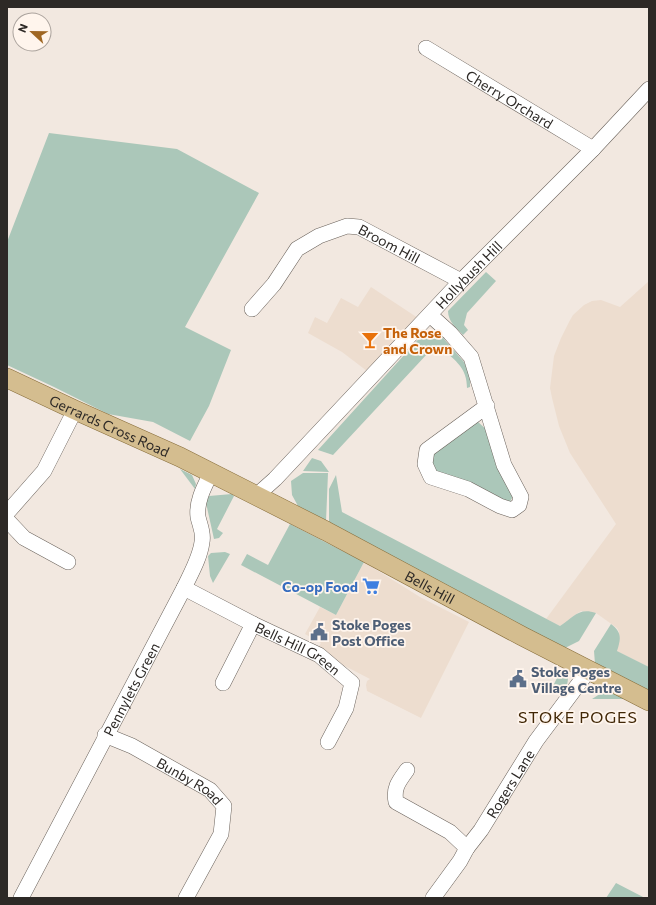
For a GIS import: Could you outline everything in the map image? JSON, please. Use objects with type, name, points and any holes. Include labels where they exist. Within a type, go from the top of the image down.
[{"type":"main road","name":"Gerrards Cross Road","points":[[7,378],[180,457],[211,473]]},
{"type":"main road","name":"Bells Hill","points":[[211,473],[326,531],[419,582],[649,701]]},
{"type":"street","name":"Cherry Orchard","points":[[426,48],[594,149]]},
{"type":"street","name":"Hollybush Hill","points":[[256,496],[461,282],[594,149],[649,89]]},
{"type":"street","name":"Broom Hill","points":[[252,310],[274,284],[297,249],[319,236],[347,226],[359,227],[461,282]]},
{"type":"street","points":[[430,315],[450,333],[471,357],[487,406],[504,465],[521,497],[519,505],[512,510],[500,506],[468,490],[431,477],[425,464],[427,450],[487,406]]},
{"type":"street","points":[[7,513],[44,471],[75,410]]},
{"type":"street","name":"Pennylets Green","points":[[21,898],[105,735],[184,588],[201,551],[203,540],[202,529],[198,518],[198,505],[204,487],[211,473]]},
{"type":"street","points":[[7,520],[24,538],[68,562]]},
{"type":"street","name":"Bells Hill Green","points":[[184,588],[253,624],[319,655],[352,683],[346,708],[328,742]]},
{"type":"street","points":[[223,683],[253,624]]},
{"type":"street","name":"Rogers Lane","points":[[433,898],[481,830],[536,741],[589,670]]},
{"type":"street","name":"Bunby Road","points":[[105,735],[132,746],[210,790],[224,806],[221,834],[186,898]]},
{"type":"street","points":[[407,770],[394,793],[396,802],[450,832],[467,848]]},
{"type":"shaded area","points":[[649,281],[649,667],[617,651],[619,632],[617,628],[596,613],[581,611],[560,626],[546,619],[616,524],[570,453],[559,426],[550,388],[554,356],[561,338],[573,315],[584,305],[592,301],[601,300],[620,307]]},
{"type":"shaded area","points":[[371,287],[418,318],[367,371],[342,352],[308,333],[315,317],[327,323],[341,298],[358,307]]},
{"type":"shaded area","points":[[364,562],[420,597],[469,622],[421,718],[367,691],[367,681],[370,679],[316,651],[321,643],[305,634],[320,607],[336,615]]},
{"type":"green space","points":[[49,133],[177,149],[259,193],[185,327],[231,350],[209,406],[190,441],[153,422],[108,414],[7,365],[7,242]]},
{"type":"green space","points":[[486,272],[496,281],[467,313],[464,325],[468,330],[463,335],[451,321],[448,311]]},
{"type":"green space","points":[[433,330],[438,332],[464,362],[470,375],[470,387],[467,388],[463,370],[452,357],[442,349],[428,353],[333,455],[318,450],[425,332]]},
{"type":"green space","points":[[477,421],[489,432],[512,490],[512,498],[510,502],[433,471],[431,450]]},
{"type":"green space","points":[[312,458],[321,461],[329,472],[303,471]]},
{"type":"green space","points":[[180,469],[192,475],[196,484],[195,489]]},
{"type":"green space","points":[[303,473],[328,473],[326,522],[298,506],[292,495],[291,481]]},
{"type":"green space","points":[[336,475],[342,512],[560,626],[580,612],[585,611],[596,613],[579,641],[565,648],[329,524],[329,489]]},
{"type":"green space","points":[[232,494],[234,496],[217,529],[223,533],[219,538],[214,539],[206,503],[209,496]]},
{"type":"green space","points":[[290,524],[364,562],[336,615],[241,565],[247,554],[268,565]]},
{"type":"green space","points":[[225,552],[230,554],[213,583],[210,576],[208,556],[211,553]]},
{"type":"green space","points":[[611,624],[615,627],[620,636],[617,651],[649,667],[649,695],[595,664],[594,651]]},
{"type":"green space","points":[[559,672],[568,676],[567,685],[562,692],[553,686]]},
{"type":"green space","points":[[606,690],[626,699],[592,699]]},
{"type":"green space","points":[[616,883],[645,898],[606,898]]},
{"type":"place","name":"The Rose and Crown","points":[[370,340]]},
{"type":"place","name":"Co-op Food","points":[[371,586]]},
{"type":"place","name":"Stoke Poges Post Office","points":[[319,632]]},
{"type":"place","name":"Stoke Poges Village Centre","points":[[518,679]]},
{"type":"district","name":"STOKE POGES","points":[[578,716]]}]
